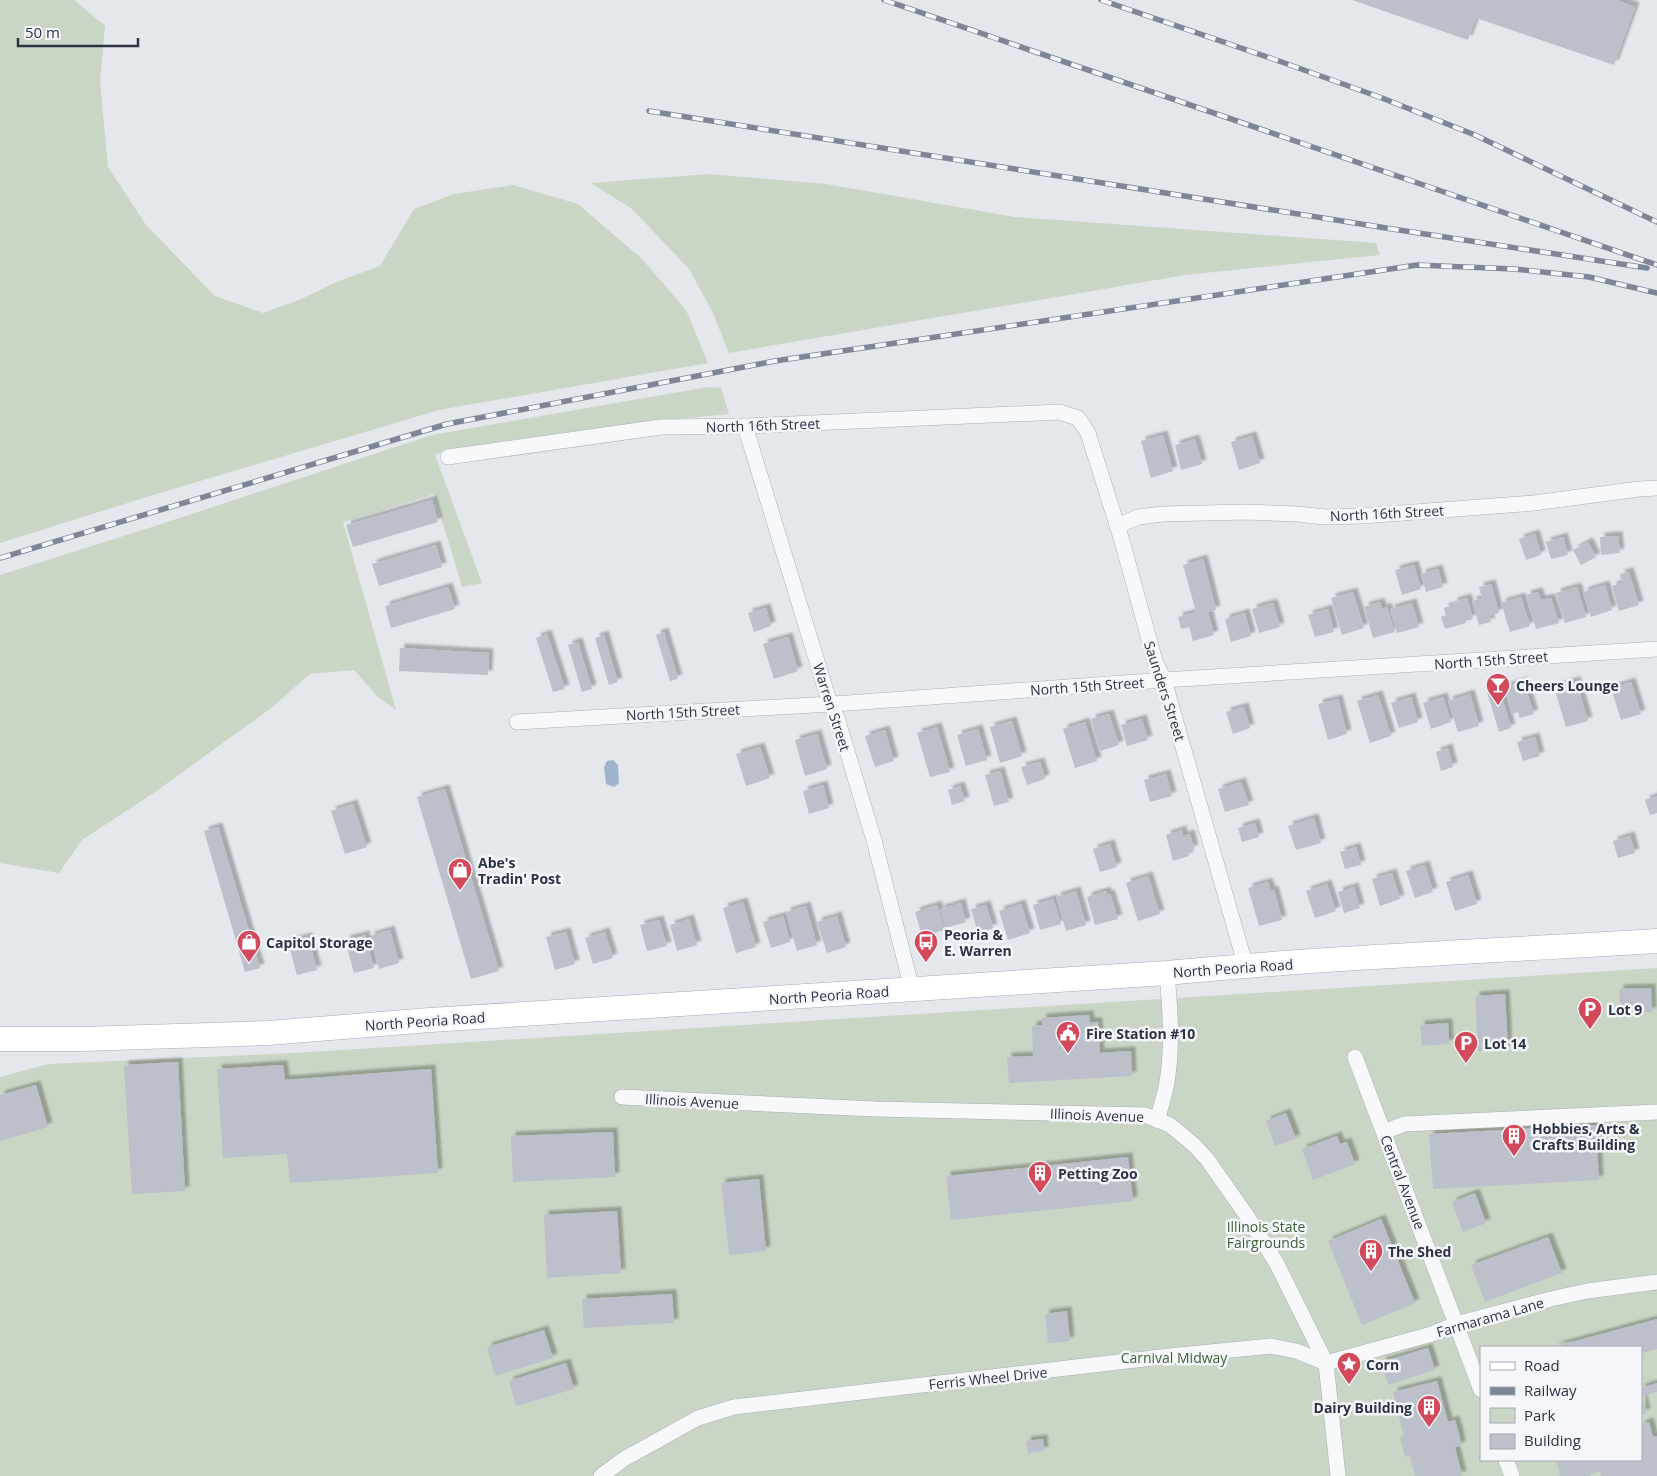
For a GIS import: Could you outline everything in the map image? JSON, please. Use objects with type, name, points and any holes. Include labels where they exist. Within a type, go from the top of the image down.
[{"type":"main road","name":"North Peoria Road","points":[[0,1039],[82,1039],[268,1033],[430,1020],[1167,973],[1464,951],[1657,941]]},
{"type":"street","name":"North 16th Street","points":[[448,457],[661,427],[745,426],[1059,412],[1078,418]]},
{"type":"street","name":"Saunders Street","points":[[1078,418],[1088,434],[1117,526],[1155,661],[1164,680],[1246,966]]},
{"type":"street","name":"Warren Street","points":[[745,426],[830,704],[837,718],[874,840],[912,989]]},
{"type":"street","name":"North 16th Street","points":[[1117,526],[1138,518],[1163,514],[1246,512],[1324,517],[1362,516],[1534,503],[1657,488]]},
{"type":"street","name":"North 15th Street","points":[[517,722],[830,704],[1164,680],[1657,649]]},
{"type":"street","points":[[1157,1120],[1167,1082],[1168,1069],[1170,1015],[1167,973]]},
{"type":"street","name":"Central Avenue","points":[[1355,1058],[1480,1387]]},
{"type":"street","name":"Illinois Avenue","points":[[622,1097],[875,1109],[1145,1116],[1170,1125],[1194,1145],[1220,1177],[1247,1216],[1277,1264],[1326,1364],[1338,1476]]},
{"type":"street","points":[[1384,1132],[1404,1124],[1657,1112]]},
{"type":"street","name":"Farmarama Lane","points":[[1326,1364],[1432,1334],[1456,1324],[1551,1299],[1587,1291],[1657,1282]]},
{"type":"street","name":"Ferris Wheel Drive","points":[[601,1476],[624,1459],[698,1418],[734,1407],[1272,1346],[1296,1350],[1326,1364]]},
{"type":"street","points":[[1506,1461],[1512,1476]]},
{"type":"green space","points":[[0,0],[74,0],[105,26],[100,81],[108,167],[146,225],[215,296],[263,313],[299,300],[339,281],[380,266],[414,209],[454,194],[513,185],[578,204],[642,259],[686,310],[708,363],[439,410],[153,495],[0,543]]},
{"type":"green space","points":[[708,174],[826,184],[1015,217],[1376,243],[1380,255],[1185,275],[729,353],[712,311],[689,269],[632,209],[591,183]]},
{"type":"green space","points":[[708,387],[721,388],[729,414],[622,425],[516,439],[445,450],[435,455],[482,583],[462,587],[434,494],[343,522],[396,710],[378,697],[354,670],[310,674],[270,709],[155,792],[82,840],[59,873],[0,863],[0,575],[432,435]]},
{"type":"green space","name":"Illinois State Fairgrounds","points":[[1657,968],[1657,1476],[0,1476],[0,1077],[48,1064],[294,1053]]},
{"type":"water","points":[[613,760],[618,765],[619,783],[614,787],[606,784],[604,767],[607,761]]},
{"type":"building","points":[[1352,0],[1616,0],[1635,7],[1614,65],[1476,18],[1468,40]]},
{"type":"building","points":[[1163,435],[1173,471],[1151,478],[1141,441]]},
{"type":"building","points":[[1252,436],[1260,463],[1239,470],[1231,442]]},
{"type":"building","points":[[1195,439],[1202,464],[1181,470],[1175,445]]},
{"type":"building","points":[[432,500],[438,522],[353,547],[346,525]]},
{"type":"building","points":[[1535,534],[1541,555],[1526,560],[1519,539]]},
{"type":"building","points":[[1618,536],[1620,553],[1601,555],[1600,537]]},
{"type":"building","points":[[1563,537],[1568,555],[1551,559],[1546,542]]},
{"type":"building","points":[[1588,542],[1596,557],[1581,565],[1573,550]]},
{"type":"building","points":[[436,545],[442,567],[379,586],[372,564]]},
{"type":"building","points":[[1203,559],[1216,610],[1208,612],[1214,635],[1193,641],[1189,627],[1181,629],[1178,617],[1196,612],[1183,565]]},
{"type":"building","points":[[1414,565],[1421,589],[1402,595],[1395,570]]},
{"type":"building","points":[[1438,569],[1443,587],[1426,592],[1421,574]]},
{"type":"building","points":[[1629,572],[1639,605],[1619,611],[1612,586],[1622,583],[1620,574]]},
{"type":"building","points":[[1491,584],[1499,613],[1489,616],[1491,622],[1479,625],[1472,601],[1482,599],[1479,587]]},
{"type":"building","points":[[1605,585],[1612,610],[1591,617],[1583,592]]},
{"type":"building","points":[[448,587],[455,609],[391,628],[385,606]]},
{"type":"building","points":[[1577,587],[1586,617],[1565,623],[1556,593]]},
{"type":"building","points":[[1353,592],[1364,628],[1342,635],[1331,598]]},
{"type":"building","points":[[1538,592],[1541,600],[1551,598],[1559,623],[1536,629],[1526,595]]},
{"type":"building","points":[[1521,597],[1530,626],[1510,632],[1501,603]]},
{"type":"building","points":[[1467,598],[1473,619],[1445,629],[1441,617],[1446,615],[1444,608],[1454,605],[1453,602]]},
{"type":"building","points":[[1380,602],[1382,609],[1387,607],[1395,632],[1373,638],[1364,607]]},
{"type":"building","points":[[1273,603],[1280,627],[1259,633],[1252,609]]},
{"type":"building","points":[[1412,603],[1419,627],[1397,633],[1390,609]]},
{"type":"building","points":[[766,608],[771,626],[754,632],[748,613]]},
{"type":"building","points":[[1328,609],[1334,632],[1315,637],[1308,615]]},
{"type":"building","points":[[1245,613],[1251,636],[1231,642],[1225,619]]},
{"type":"building","points":[[664,632],[678,679],[670,681],[656,635]]},
{"type":"building","points":[[547,634],[565,689],[553,692],[536,638]]},
{"type":"building","points":[[604,635],[618,682],[609,685],[595,638]]},
{"type":"building","points":[[788,637],[798,671],[774,679],[763,644]]},
{"type":"building","points":[[578,642],[592,689],[582,692],[568,645]]},
{"type":"building","points":[[400,648],[489,653],[488,675],[399,671]]},
{"type":"building","points":[[1497,681],[1511,728],[1499,732],[1485,685]]},
{"type":"building","points":[[1523,681],[1534,714],[1520,718],[1518,712],[1512,714],[1505,687]]},
{"type":"building","points":[[1576,681],[1588,721],[1566,727],[1554,687]]},
{"type":"building","points":[[1631,682],[1641,714],[1621,720],[1611,688]]},
{"type":"building","points":[[1470,694],[1479,726],[1458,732],[1448,701]]},
{"type":"building","points":[[1378,695],[1391,736],[1370,743],[1357,701]]},
{"type":"building","points":[[1411,697],[1418,722],[1399,728],[1391,703]]},
{"type":"building","points":[[1443,697],[1451,722],[1431,729],[1423,703]]},
{"type":"building","points":[[1338,699],[1347,734],[1328,740],[1318,704]]},
{"type":"building","points":[[1244,707],[1250,728],[1233,734],[1226,712]]},
{"type":"building","points":[[1109,714],[1119,745],[1100,751],[1091,719]]},
{"type":"building","points":[[1142,719],[1148,740],[1127,746],[1121,725]]},
{"type":"building","points":[[1012,721],[1022,756],[1000,763],[990,727]]},
{"type":"building","points":[[1085,722],[1097,761],[1075,768],[1063,729]]},
{"type":"building","points":[[937,727],[950,772],[930,777],[917,733]]},
{"type":"building","points":[[978,729],[987,760],[966,766],[957,735]]},
{"type":"building","points":[[885,730],[894,761],[875,767],[865,736]]},
{"type":"building","points":[[817,734],[827,769],[805,776],[795,740]]},
{"type":"building","points":[[1535,737],[1540,756],[1523,761],[1517,742]]},
{"type":"building","points":[[760,747],[770,778],[746,786],[736,754]]},
{"type":"building","points":[[1448,748],[1453,767],[1441,771],[1436,752]]},
{"type":"building","points":[[1040,762],[1045,779],[1027,785],[1021,767]]},
{"type":"building","points":[[1000,771],[1009,802],[994,806],[985,775]]},
{"type":"building","points":[[1166,774],[1172,796],[1150,802],[1144,780]]},
{"type":"building","points":[[1241,782],[1249,805],[1225,812],[1218,789]]},
{"type":"building","points":[[823,785],[829,808],[809,814],[803,791]]},
{"type":"building","points":[[960,786],[965,801],[952,805],[948,790]]},
{"type":"building","points":[[445,789],[499,971],[471,979],[417,797]]},
{"type":"building","points":[[1657,796],[1657,813],[1650,815],[1645,800]]},
{"type":"building","points":[[353,804],[367,847],[345,854],[331,811]]},
{"type":"building","points":[[1314,818],[1321,843],[1296,850],[1288,826]]},
{"type":"building","points":[[1255,823],[1259,837],[1242,842],[1238,828]]},
{"type":"building","points":[[218,827],[260,968],[245,972],[204,831]]},
{"type":"building","points":[[1182,830],[1183,836],[1190,834],[1194,849],[1188,851],[1189,856],[1173,861],[1166,835]]},
{"type":"building","points":[[1630,836],[1635,853],[1618,858],[1613,841]]},
{"type":"building","points":[[1110,844],[1117,867],[1100,872],[1093,849]]},
{"type":"building","points":[[1356,847],[1361,865],[1345,869],[1340,852]]},
{"type":"building","points":[[1425,865],[1433,892],[1415,898],[1406,871]]},
{"type":"building","points":[[1392,873],[1400,899],[1380,906],[1372,879]]},
{"type":"building","points":[[1468,875],[1477,904],[1455,911],[1446,882]]},
{"type":"building","points":[[1148,876],[1160,914],[1138,921],[1126,883]]},
{"type":"building","points":[[1268,882],[1271,891],[1274,890],[1282,920],[1259,926],[1248,888]]},
{"type":"building","points":[[1327,884],[1336,911],[1315,918],[1306,891]]},
{"type":"building","points":[[1354,887],[1360,908],[1344,913],[1338,892]]},
{"type":"building","points":[[1076,891],[1086,925],[1066,931],[1056,897]]},
{"type":"building","points":[[1106,891],[1107,895],[1110,894],[1118,919],[1095,925],[1087,897]]},
{"type":"building","points":[[1053,899],[1061,924],[1040,930],[1033,905]]},
{"type":"building","points":[[743,902],[756,947],[736,953],[723,908]]},
{"type":"building","points":[[961,903],[966,922],[946,928],[940,909]]},
{"type":"building","points":[[1021,904],[1030,933],[1008,940],[999,911]]},
{"type":"building","points":[[937,905],[945,930],[922,936],[915,912]]},
{"type":"building","points":[[986,905],[993,928],[978,933],[971,909]]},
{"type":"building","points":[[806,906],[817,945],[797,951],[786,912]]},
{"type":"building","points":[[783,916],[790,942],[771,948],[763,922]]},
{"type":"building","points":[[837,916],[846,947],[827,953],[817,922]]},
{"type":"building","points":[[689,919],[697,945],[677,951],[670,925]]},
{"type":"building","points":[[659,920],[667,946],[647,951],[640,925]]},
{"type":"building","points":[[390,930],[399,963],[379,969],[370,936]]},
{"type":"building","points":[[566,932],[575,964],[555,970],[546,937]]},
{"type":"building","points":[[605,932],[613,958],[593,964],[585,938]]},
{"type":"building","points":[[365,935],[374,968],[354,973],[345,940]]},
{"type":"building","points":[[308,937],[317,970],[297,975],[288,942]]},
{"type":"building","points":[[1651,988],[1652,1012],[1620,1013],[1619,989]]},
{"type":"building","points":[[1505,994],[1508,1049],[1478,1051],[1475,996]]},
{"type":"building","points":[[1089,1015],[1090,1022],[1098,1022],[1100,1053],[1131,1051],[1132,1076],[1009,1083],[1007,1057],[1033,1056],[1032,1026],[1042,1025],[1042,1018]]},
{"type":"building","points":[[1448,1023],[1449,1044],[1422,1046],[1420,1025]]},
{"type":"building","points":[[178,1062],[185,1191],[132,1194],[124,1065]]},
{"type":"building","points":[[283,1065],[285,1080],[431,1069],[438,1173],[290,1183],[287,1154],[223,1158],[217,1069]]},
{"type":"building","points":[[36,1085],[48,1127],[0,1141],[0,1095]]},
{"type":"building","points":[[1286,1113],[1296,1139],[1275,1146],[1266,1121]]},
{"type":"building","name":"Hobbies, Arts & Crafts Building","points":[[1596,1125],[1599,1180],[1433,1189],[1429,1134]]},
{"type":"building","points":[[613,1132],[615,1177],[513,1182],[511,1136]]},
{"type":"building","points":[[1337,1136],[1340,1144],[1347,1142],[1355,1164],[1313,1180],[1302,1149]]},
{"type":"building","name":"Petting Zoo","points":[[1128,1157],[1133,1201],[951,1220],[946,1176]]},
{"type":"building","points":[[759,1179],[766,1251],[729,1255],[721,1183]]},
{"type":"building","points":[[1475,1193],[1486,1223],[1463,1232],[1452,1202]]},
{"type":"building","points":[[617,1211],[621,1273],[547,1278],[544,1215]]},
{"type":"building","name":"The Shed","points":[[1381,1219],[1415,1303],[1362,1325],[1328,1241]]},
{"type":"building","points":[[1548,1237],[1562,1273],[1485,1302],[1471,1265]]},
{"type":"building","points":[[672,1294],[674,1323],[584,1328],[582,1299]]},
{"type":"building","points":[[1067,1311],[1070,1341],[1048,1343],[1045,1314]]},
{"type":"building","points":[[1657,1319],[1657,1349],[1642,1353],[1642,1346],[1557,1346]]},
{"type":"building","points":[[544,1330],[553,1358],[495,1376],[487,1347]]},
{"type":"building","points":[[1428,1348],[1435,1370],[1388,1385],[1381,1362]]},
{"type":"building","points":[[566,1363],[574,1389],[516,1406],[509,1381]]},
{"type":"building","name":"Dairy Building","points":[[1437,1381],[1448,1422],[1455,1420],[1459,1434],[1461,1446],[1455,1447],[1462,1476],[1415,1476],[1410,1456],[1405,1457],[1400,1437],[1404,1436],[1393,1392]]},
{"type":"building","points":[[1657,1383],[1657,1392],[1642,1396],[1642,1388]]},
{"type":"building","points":[[1642,1396],[1646,1413],[1642,1414]]},
{"type":"building","points":[[1649,1422],[1653,1437],[1657,1436],[1657,1476],[1601,1476],[1600,1471],[1590,1474],[1590,1476],[1560,1476],[1556,1461],[1642,1461],[1642,1425]]},
{"type":"building","points":[[1043,1439],[1044,1451],[1028,1453],[1026,1441]]},
{"type":"railway","points":[[884,0],[1657,265]]},
{"type":"railway","points":[[1101,0],[1382,98],[1475,135],[1657,222]]},
{"type":"railway","points":[[649,111],[1647,268]]},
{"type":"railway","points":[[0,558],[447,424],[775,361],[1417,265],[1514,269],[1589,277],[1657,293]]},
{"type":"place","name":"Cheers Lounge","points":[[1498,706]]},
{"type":"place","name":"Abe's Tradin' Post","points":[[460,891]]},
{"type":"place","name":"Capitol Storage","points":[[249,963]]},
{"type":"place","name":"Peoria & E. Warren","points":[[926,963]]},
{"type":"place","name":"Lot 9","points":[[1590,1030]]},
{"type":"place","name":"Fire Station #10","points":[[1068,1054]]},
{"type":"place","name":"Lot 14","points":[[1466,1064]]},
{"type":"place","name":"Hobbies, Arts & Crafts Building","points":[[1514,1157]]},
{"type":"place","name":"Petting Zoo","points":[[1040,1194]]},
{"type":"place","name":"The Shed","points":[[1371,1272]]},
{"type":"place","name":"Corn","points":[[1349,1385]]},
{"type":"place","name":"Dairy Building","points":[[1429,1428]]},
{"type":"park label","name":"Carnival Midway","points":[[1174,1357]]}]
